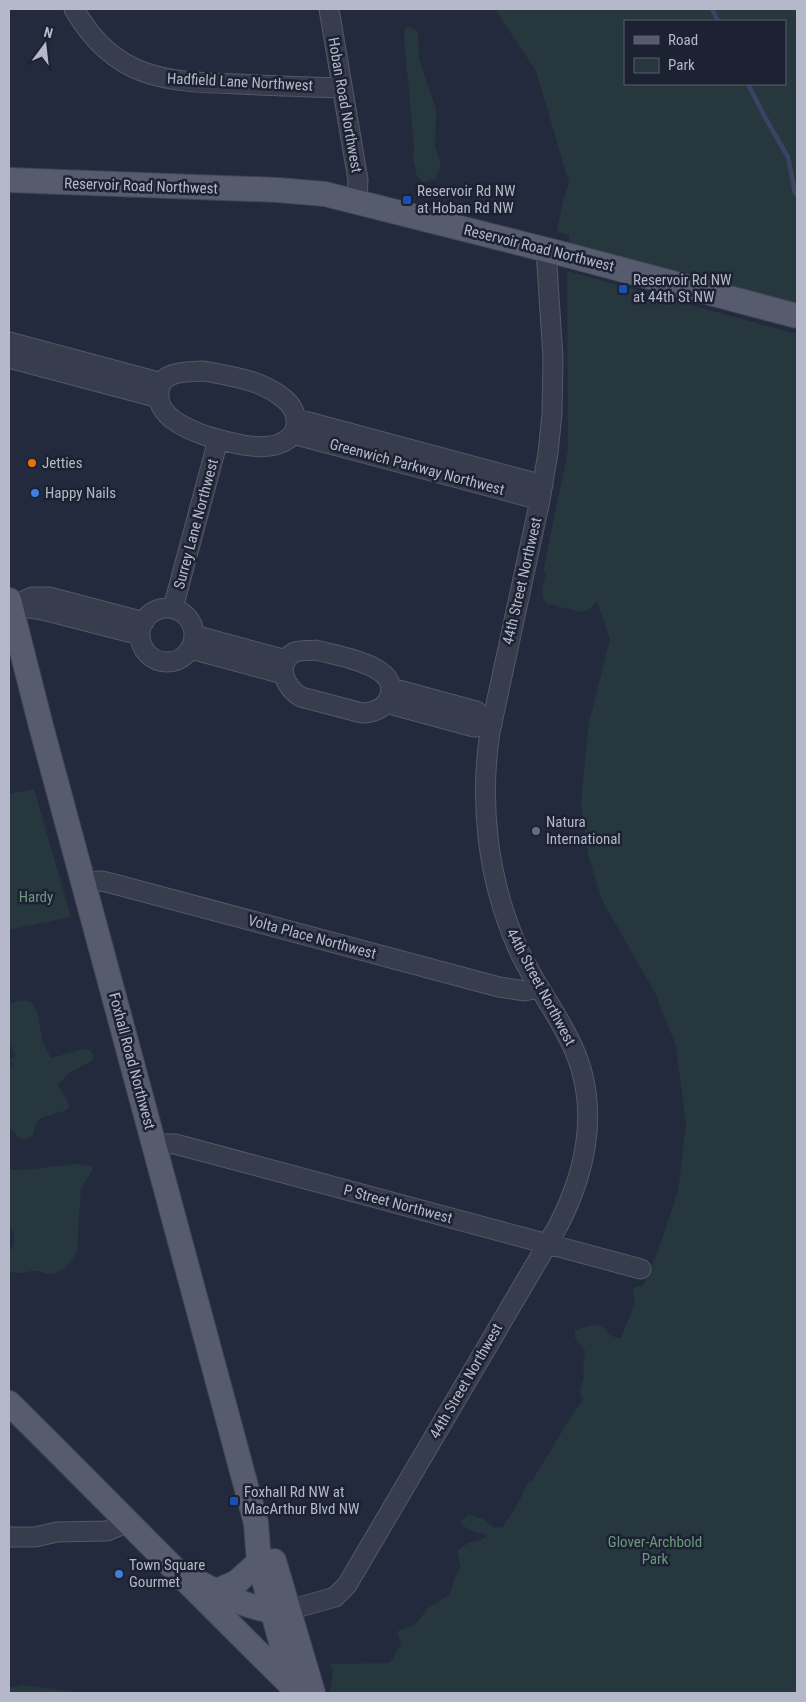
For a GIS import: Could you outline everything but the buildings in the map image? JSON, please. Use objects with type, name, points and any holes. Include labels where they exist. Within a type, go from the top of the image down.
[{"type":"main road","name":"Reservoir Road Northwest","points":[[9,180],[325,194],[797,316]]},
{"type":"main road","name":"Foxhall Road Northwest","points":[[9,605],[256,1523],[259,1562],[280,1611]]},
{"type":"main road","points":[[9,1403],[179,1572],[212,1608],[300,1691]]},
{"type":"main road","name":"Foxhall Road Northwest","points":[[256,1523],[274,1559],[280,1611],[300,1691]]},
{"type":"main road","points":[[217,1591],[237,1582],[259,1562]]},
{"type":"main road","points":[[179,1572],[217,1591],[280,1611]]},
{"type":"street","name":"Hadfield Lane Northwest","points":[[74,9],[91,34],[112,54],[134,68],[156,77],[194,83],[342,88]]},
{"type":"street","name":"Hoban Road Northwest","points":[[329,9],[358,180],[357,202]]},
{"type":"street","name":"44th Street Northwest","points":[[280,1611],[335,1597],[347,1585],[565,1214],[578,1182],[585,1152],[588,1116],[584,1081],[576,1053],[563,1026],[522,956],[510,928],[500,898],[492,862],[487,825],[485,787],[487,754],[492,725],[542,493],[550,436],[553,386],[552,330],[546,250]]},
{"type":"street","points":[[9,342],[160,391]]},
{"type":"street","points":[[9,358],[160,391]]},
{"type":"street","points":[[204,371],[236,377],[263,386],[281,396],[291,405],[295,426],[290,438],[270,446],[247,446],[218,440],[191,430],[172,419],[159,402],[160,391],[164,379],[172,374],[182,372],[204,371]]},
{"type":"street","name":"Greenwich Parkway Northwest","points":[[295,426],[542,493]]},
{"type":"street","name":"Surrey Lane Northwest","points":[[173,608],[218,440]]},
{"type":"street","points":[[9,605],[142,629]]},
{"type":"street","points":[[158,608],[173,608],[188,615],[193,626],[192,642],[185,656],[173,662],[160,662],[148,655],[141,644],[142,629],[146,617],[158,608]]},
{"type":"street","points":[[192,642],[285,667]]},
{"type":"street","points":[[316,650],[374,666],[385,674],[390,684],[389,696],[371,713],[362,714],[301,698],[292,692],[285,667],[295,652],[316,650]]},
{"type":"street","points":[[389,696],[474,726],[492,725]]},
{"type":"street","name":"Volta Place Northwest","points":[[84,882],[117,884],[499,988],[525,991],[539,987]]},
{"type":"street","name":"P Street Northwest","points":[[154,1144],[175,1144],[641,1268]]},
{"type":"street","points":[[9,1537],[35,1537],[57,1532],[107,1531],[119,1528],[128,1522]]},
{"type":"green space","points":[[495,9],[797,9],[797,308],[569,245],[569,235],[557,232],[562,205],[569,183],[536,71]]},
{"type":"green space","points":[[410,27],[418,32],[419,59],[436,109],[435,146],[440,168],[435,179],[424,182],[417,176],[413,159],[414,145],[404,38],[405,28]]},
{"type":"green space","name":"Glover-Archbold Park","points":[[567,271],[797,334],[797,1693],[330,1693],[333,1671],[329,1664],[390,1663],[401,1644],[398,1634],[399,1630],[415,1625],[428,1608],[450,1594],[454,1579],[461,1567],[457,1551],[468,1543],[486,1537],[485,1534],[468,1529],[460,1522],[469,1515],[483,1519],[494,1528],[503,1527],[519,1502],[525,1488],[532,1481],[583,1400],[580,1392],[584,1376],[585,1350],[575,1338],[575,1330],[597,1325],[610,1335],[621,1338],[635,1303],[633,1289],[643,1286],[659,1248],[678,1191],[686,1124],[676,1046],[655,993],[602,900],[589,858],[581,806],[589,723],[610,639],[597,601],[588,610],[580,612],[548,604],[542,594],[546,573],[543,573],[568,450]]},
{"type":"green space","name":"Hardy","points":[[34,789],[71,917],[9,930],[9,794]]},
{"type":"green space","points":[[9,991],[11,1004],[28,1001],[33,1004],[38,1017],[42,1040],[51,1058],[84,1049],[90,1050],[93,1055],[93,1060],[69,1073],[58,1085],[70,1106],[67,1110],[41,1118],[36,1123],[33,1135],[25,1140],[19,1138],[9,1127],[9,1067],[13,1066],[11,1058],[15,1057],[9,1039]]},
{"type":"green space","points":[[74,1164],[92,1166],[92,1171],[81,1188],[77,1251],[75,1255],[67,1266],[55,1273],[49,1274],[36,1271],[12,1272],[9,1270],[9,1254],[14,1243],[14,1235],[9,1224],[9,1168],[11,1170],[34,1169]]},
{"type":"green space","points":[[22,1685],[81,1693],[9,1693],[9,1686]]},
{"type":"waterway","points":[[712,9],[718,20]]},
{"type":"waterway","points":[[749,85],[788,157],[797,195]]},
{"type":"place","name":"Reservoir Rd NW at Hoban Rd NW","points":[[407,200]]},
{"type":"place","name":"Reservoir Rd NW at 44th St NW","points":[[623,289]]},
{"type":"place","name":"Jetties","points":[[32,463]]},
{"type":"place","name":"Happy Nails","points":[[35,493]]},
{"type":"place","name":"Natura International","points":[[536,831]]},
{"type":"place","name":"Foxhall Rd NW at MacArthur Blvd NW","points":[[234,1501]]},
{"type":"place","name":"Town Square Gourmet","points":[[119,1574]]}]
